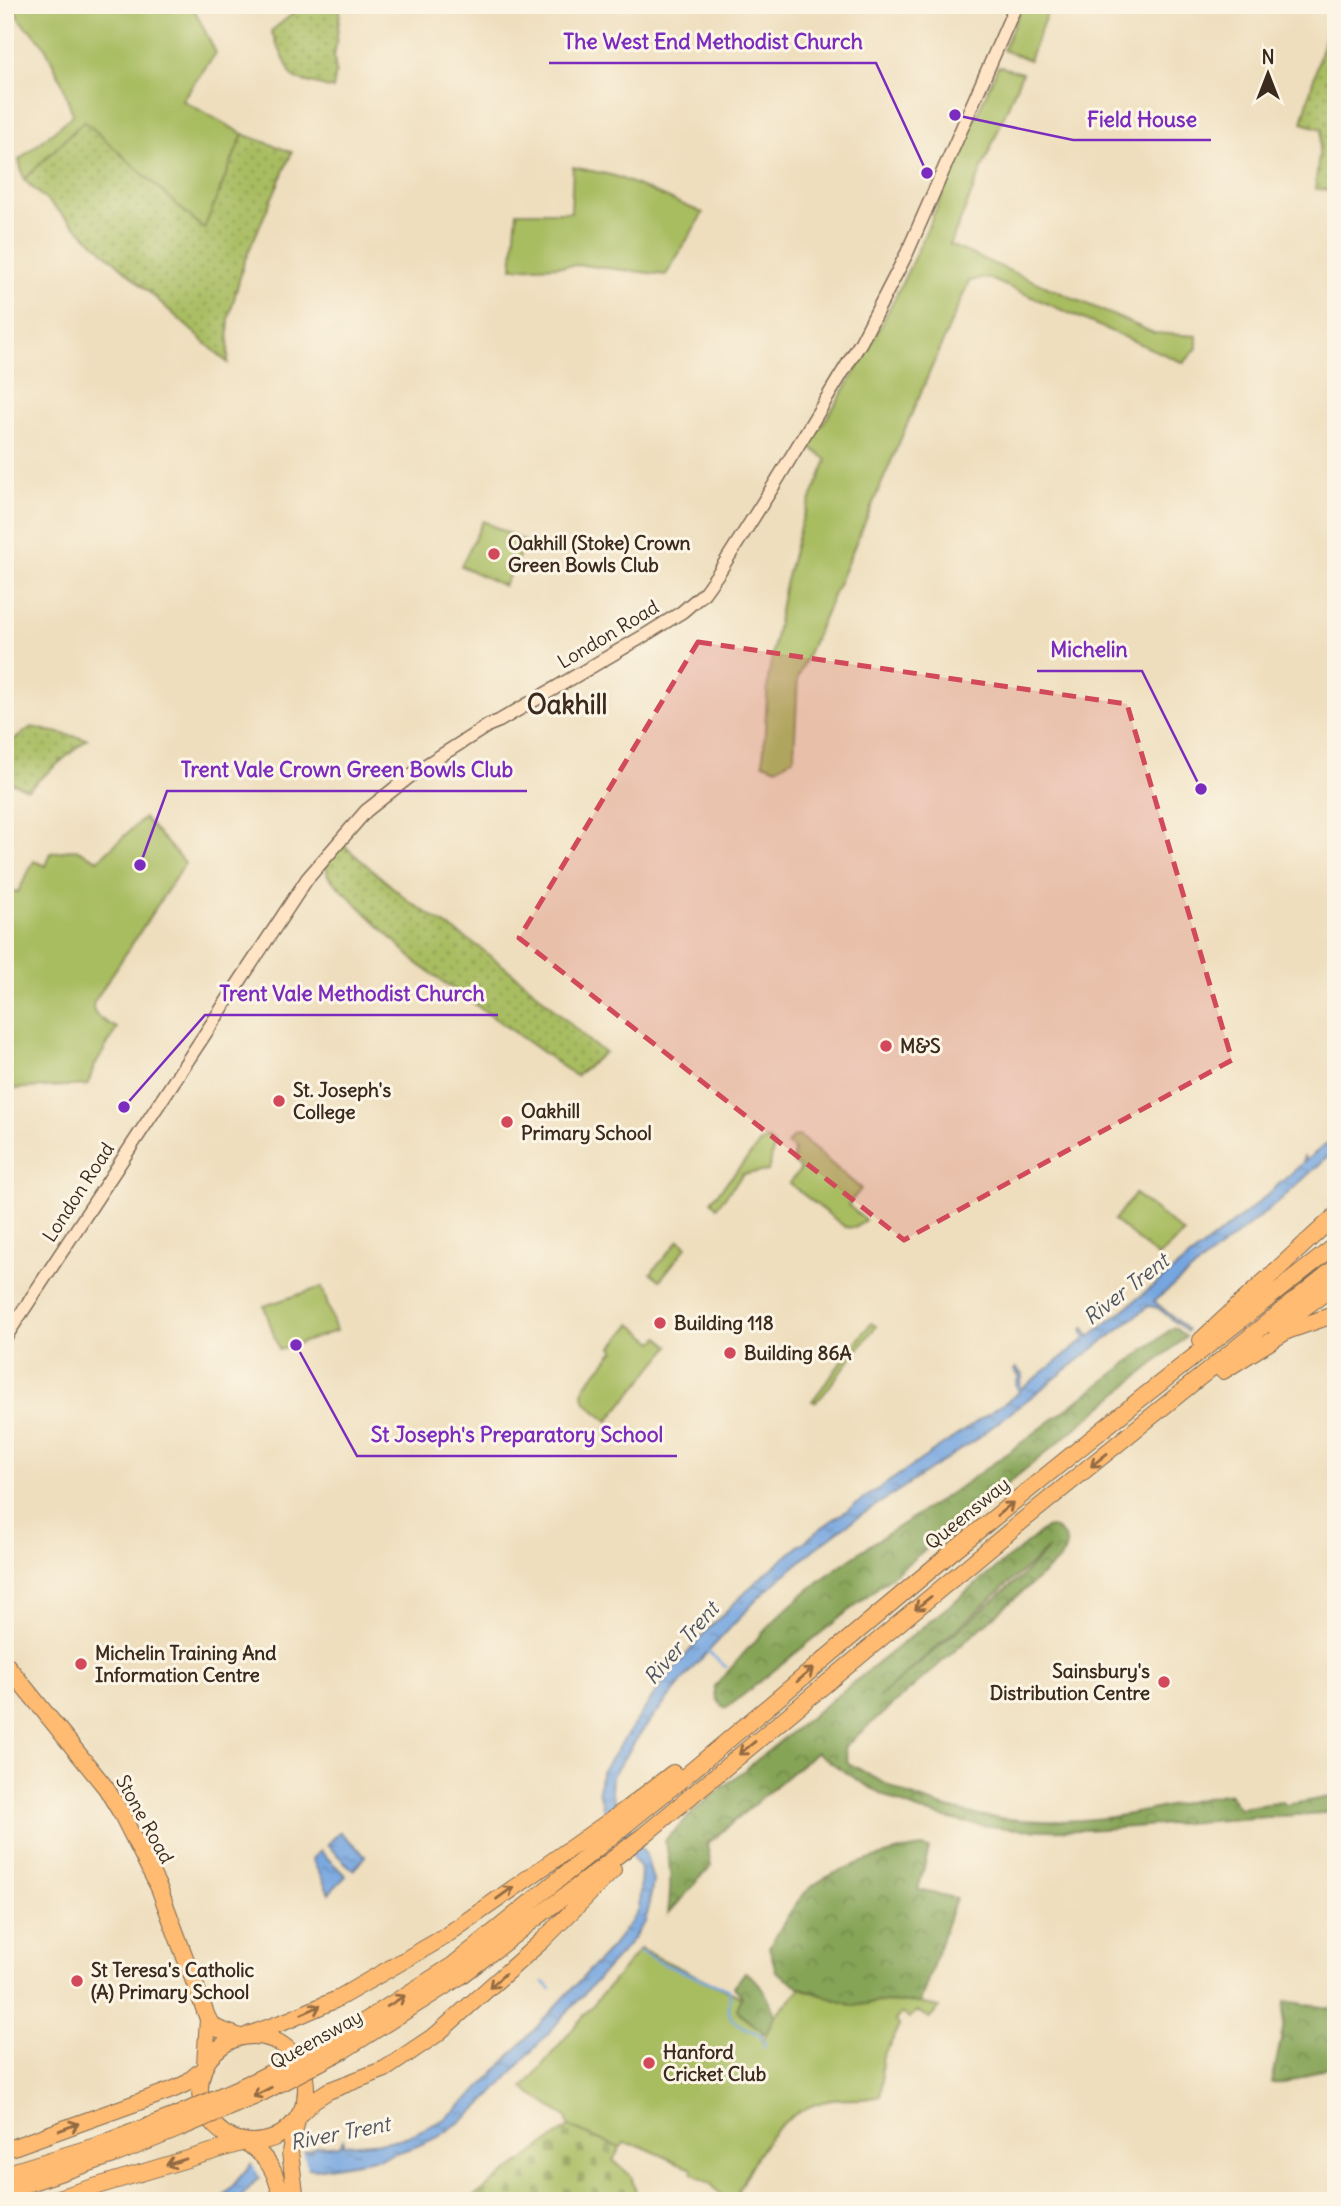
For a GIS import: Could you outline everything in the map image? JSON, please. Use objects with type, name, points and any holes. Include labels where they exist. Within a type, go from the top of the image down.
[{"type":"highway","points":[[1144,1395],[1336,1215]]},
{"type":"highway","points":[[1220,1321],[1336,1228]]},
{"type":"highway","name":"Queensway","points":[[341,2044],[453,1965],[600,1835],[628,1815],[667,1777],[752,1718],[1144,1395],[1336,1245]]},
{"type":"highway","points":[[47,2201],[275,2136],[314,2100],[328,2091],[385,2069],[437,2034],[543,1940],[615,1863],[667,1816],[832,1677],[1336,1267]]},
{"type":"highway","points":[[1152,1417],[1336,1285]]},
{"type":"highway","points":[[1152,1417],[1287,1331],[1336,1314]]},
{"type":"highway","name":"Stone Road","points":[[5,1663],[106,1788],[159,1888],[208,2019],[204,2067]]},
{"type":"highway","points":[[5,2150],[185,2084],[222,2048],[244,2036],[335,2000],[441,1939],[600,1835]]},
{"type":"highway","name":"Queensway","points":[[5,2191],[114,2155],[256,2080],[341,2044],[461,1976],[615,1863]]},
{"type":"highway","points":[[208,2019],[216,2028],[244,2036],[263,2036],[280,2042],[286,2045],[299,2061],[306,2083],[290,2152],[296,2201]]},
{"type":"highway","points":[[204,2067],[200,2093],[206,2116],[221,2132],[266,2158],[276,2178],[282,2201]]},
{"type":"highway","name":"Queensway","points":[[5,2174],[177,2123]]},
{"type":"main road","name":"London Road","points":[[5,1338],[307,879],[366,811],[458,743],[642,637],[682,612],[704,593],[861,342],[907,253],[1016,5]]},
{"type":"highlighted area","points":[[698,642],[1127,704],[1232,1060],[904,1240],[519,938]]},
{"type":"green space","points":[[11,5],[192,5],[216,53],[182,100],[243,134],[204,230],[84,121],[24,180],[19,160],[73,115],[61,80],[44,45],[26,28]]},
{"type":"green space","points":[[304,5],[341,5],[333,89],[296,79],[291,74],[271,31]]},
{"type":"green space","points":[[1022,5],[1050,5],[1029,60],[1003,50]]},
{"type":"green space","points":[[1333,5],[1336,5],[1336,190],[1315,189],[1322,129],[1302,123]]},
{"type":"green space","points":[[998,66],[1022,73],[950,245],[1154,333],[1197,336],[1197,348],[1184,363],[988,278],[969,281],[798,677],[794,757],[777,768],[763,763],[768,679],[784,588],[801,523],[827,460],[808,445],[864,356],[889,309],[935,212]]},
{"type":"green space","points":[[84,121],[204,229],[243,134],[292,152],[244,262],[229,318],[228,363],[24,180]]},
{"type":"green space","points":[[573,167],[615,176],[703,213],[666,275],[582,265],[512,268],[517,212],[571,212]]},
{"type":"green space","name":"Oakhill (Stoke) Crown Green Bowls Club","points":[[483,521],[526,542],[504,586],[461,566]]},
{"type":"green space","points":[[31,727],[87,739],[28,789],[5,780],[5,747]]},
{"type":"green space","points":[[144,818],[185,863],[94,1002],[96,1015],[117,1028],[93,1069],[88,1085],[6,1089],[5,889],[18,892],[34,861],[46,866],[51,853],[76,849],[98,860]]},
{"type":"green space","points":[[342,844],[410,902],[475,944],[528,985],[592,1044],[605,1052],[576,1076],[418,964],[328,876],[326,865]]},
{"type":"green space","points":[[799,1136],[861,1189],[848,1205],[865,1220],[855,1228],[845,1227],[789,1183],[801,1169],[793,1162],[794,1149],[787,1144],[793,1137]]},
{"type":"green space","points":[[768,1140],[774,1146],[768,1171],[743,1174],[717,1207],[711,1201],[762,1141]]},
{"type":"green space","points":[[1135,1194],[1184,1233],[1158,1257],[1114,1220]]},
{"type":"green space","points":[[679,1240],[687,1246],[660,1280],[651,1273]]},
{"type":"green space","points":[[322,1287],[336,1331],[279,1350],[264,1306]]},
{"type":"green space","points":[[871,1323],[876,1326],[822,1396],[815,1402],[812,1401]]},
{"type":"green space","points":[[631,1324],[654,1342],[659,1337],[670,1346],[608,1421],[585,1401],[583,1391],[615,1350],[612,1347]]},
{"type":"green space","points":[[1174,1327],[1186,1337],[727,1708],[719,1702],[715,1687],[766,1629],[799,1598],[841,1565],[999,1459]]},
{"type":"green space","points":[[1046,1528],[1058,1530],[1065,1538],[1065,1550],[1059,1560],[844,1747],[848,1763],[893,1788],[924,1801],[1000,1818],[1052,1821],[1104,1818],[1224,1794],[1230,1795],[1239,1808],[1282,1802],[1286,1805],[1336,1796],[1336,1812],[1139,1827],[1011,1829],[949,1819],[904,1805],[840,1769],[816,1752],[707,1844],[711,1866],[668,1914],[670,1877],[665,1840],[697,1808]],"holes":[[[1049,1548],[1020,1578],[878,1698]]]},
{"type":"green space","points":[[922,1847],[929,1849],[918,1890],[956,1898],[920,2003],[875,2002],[854,2006],[801,1988],[776,1971],[769,1947],[795,1905],[814,1885],[837,1872],[866,1861]]},
{"type":"green space","points":[[640,1949],[762,2007],[762,2042],[775,2015],[801,1988],[854,2006],[875,2002],[920,2003],[940,2008],[929,2018],[917,2011],[909,2018],[902,2013],[895,2020],[899,2025],[883,2056],[880,2096],[832,2100],[796,2113],[770,2137],[733,2201],[727,2201],[712,2185],[692,2173],[692,2169],[641,2146],[624,2143],[620,2148],[569,2127],[566,2117],[523,2088]]},
{"type":"green space","points":[[745,1972],[760,1985],[775,2015],[766,2034],[737,2009],[742,1996],[734,1987]]},
{"type":"green space","points":[[1285,2001],[1336,2009],[1336,2065],[1296,2080],[1272,2083],[1283,2029]]},
{"type":"green space","points":[[569,2127],[620,2148],[613,2160],[631,2176],[639,2201],[467,2201]]},
{"type":"water","points":[[1336,1136],[1336,1149],[1278,1202],[1154,1301],[1188,1330],[1187,1332],[1158,1308],[1149,1306],[975,1440],[813,1550],[759,1597],[692,1669],[642,1731],[612,1776],[611,1791],[614,1802],[646,1855],[653,1881],[645,1922],[624,1950],[489,2098],[438,2137],[412,2148],[376,2159],[315,2169],[302,2167],[258,2178],[238,2201],[220,2201],[251,2164],[316,2147],[340,2145],[344,2139],[344,2145],[386,2142],[409,2136],[443,2120],[484,2084],[613,1945],[639,1909],[641,1871],[604,1810],[599,1791],[601,1773],[663,1682],[709,1628],[758,1580],[821,1528],[1016,1395],[1019,1392],[1016,1385],[1019,1376],[1014,1370],[1016,1368],[1023,1375],[1020,1385],[1022,1389],[1085,1339],[1082,1329],[1084,1328],[1089,1337],[1252,1208],[1303,1163],[1304,1155],[1305,1161]]},
{"type":"water","points":[[340,1832],[366,1856],[353,1870],[327,1845]]},
{"type":"water","points":[[320,1851],[346,1876],[329,1893],[312,1859]]},
{"type":"pier","points":[[303,2149],[307,2170],[304,2171],[263,2181],[251,2162]]},
{"type":"waterway","points":[[707,1651],[726,1667]]},
{"type":"waterway","points":[[639,1951],[666,1965],[729,1990],[730,2016],[759,2035],[765,2043],[763,2048]]},
{"type":"waterway","points":[[544,1982],[551,1989]]},
{"type":"place","name":"Field House","points":[[955,115]]},
{"type":"place","name":"The West End Methodist Church","points":[[927,173]]},
{"type":"place","name":"Oakhill (Stoke) Crown Green Bowls Club","points":[[494,554]]},
{"type":"place","name":"Michelin","points":[[1201,789]]},
{"type":"place","name":"Trent Vale Crown Green Bowls Club","points":[[140,865]]},
{"type":"place","name":"M&S","points":[[886,1046]]},
{"type":"place","name":"St. Joseph's College","points":[[279,1101]]},
{"type":"place","name":"Trent Vale Methodist Church","points":[[124,1107]]},
{"type":"place","name":"Oakhill Primary School","points":[[507,1122]]},
{"type":"place","name":"Building 118","points":[[660,1323]]},
{"type":"place","name":"St Joseph's Preparatory School","points":[[296,1345]]},
{"type":"place","name":"Building 86A","points":[[730,1353]]},
{"type":"place","name":"Michelin Training And Information Centre","points":[[81,1664]]},
{"type":"place","name":"Sainsbury's Distribution Centre","points":[[1164,1682]]},
{"type":"place","name":"St Teresa's Catholic (A) Primary School","points":[[77,1981]]},
{"type":"place","name":"Hanford Cricket Club","points":[[649,2063]]},
{"type":"district","name":"Oakhill","points":[[567,704]]},
{"type":"water label","name":"River Trent","points":[[1126,1289]]},
{"type":"water label","name":"River Trent","points":[[681,1643]]},
{"type":"water label","name":"River Trent","points":[[340,2133]]}]
